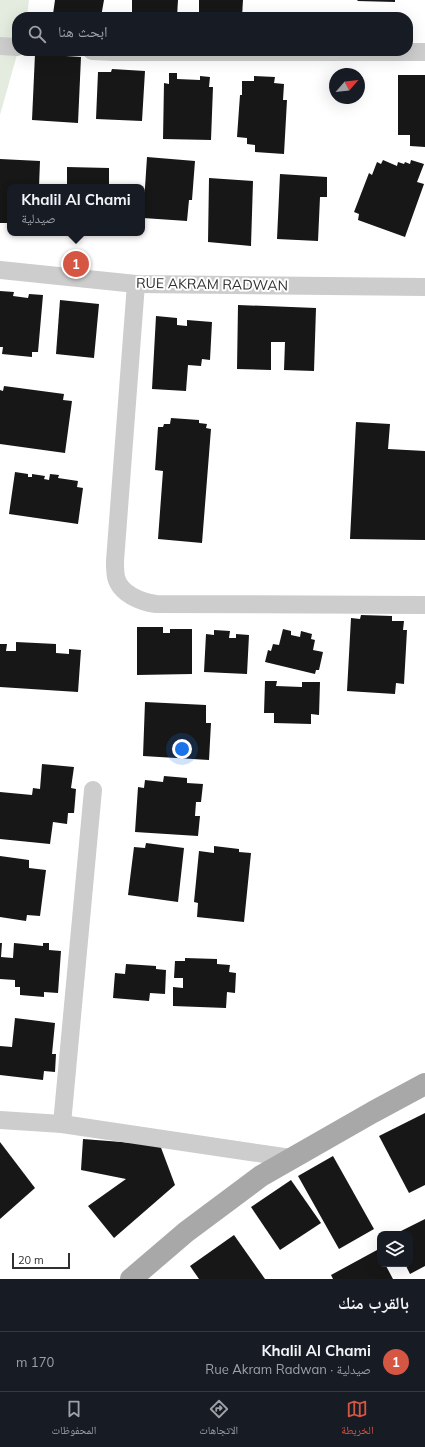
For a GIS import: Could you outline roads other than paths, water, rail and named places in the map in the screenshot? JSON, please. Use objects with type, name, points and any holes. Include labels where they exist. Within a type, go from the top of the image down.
[{"type":"main road","points":[[131,1279],[186,1232],[261,1176],[425,1084]]},
{"type":"street","points":[[0,46],[12,47]]},
{"type":"street","points":[[413,52],[425,52]]},
{"type":"street","name":"RUE AKRAM RADWAN","points":[[0,270],[136,284],[425,287]]},
{"type":"street","points":[[136,284],[115,561],[116,578],[122,587],[132,596],[149,603],[156,604],[425,605]]},
{"type":"street","points":[[62,1124],[93,790]]},
{"type":"street","points":[[0,1120],[62,1124],[291,1158]]},
{"type":"place","name":"Khalil Al Chami","points":[[76,264]]}]
